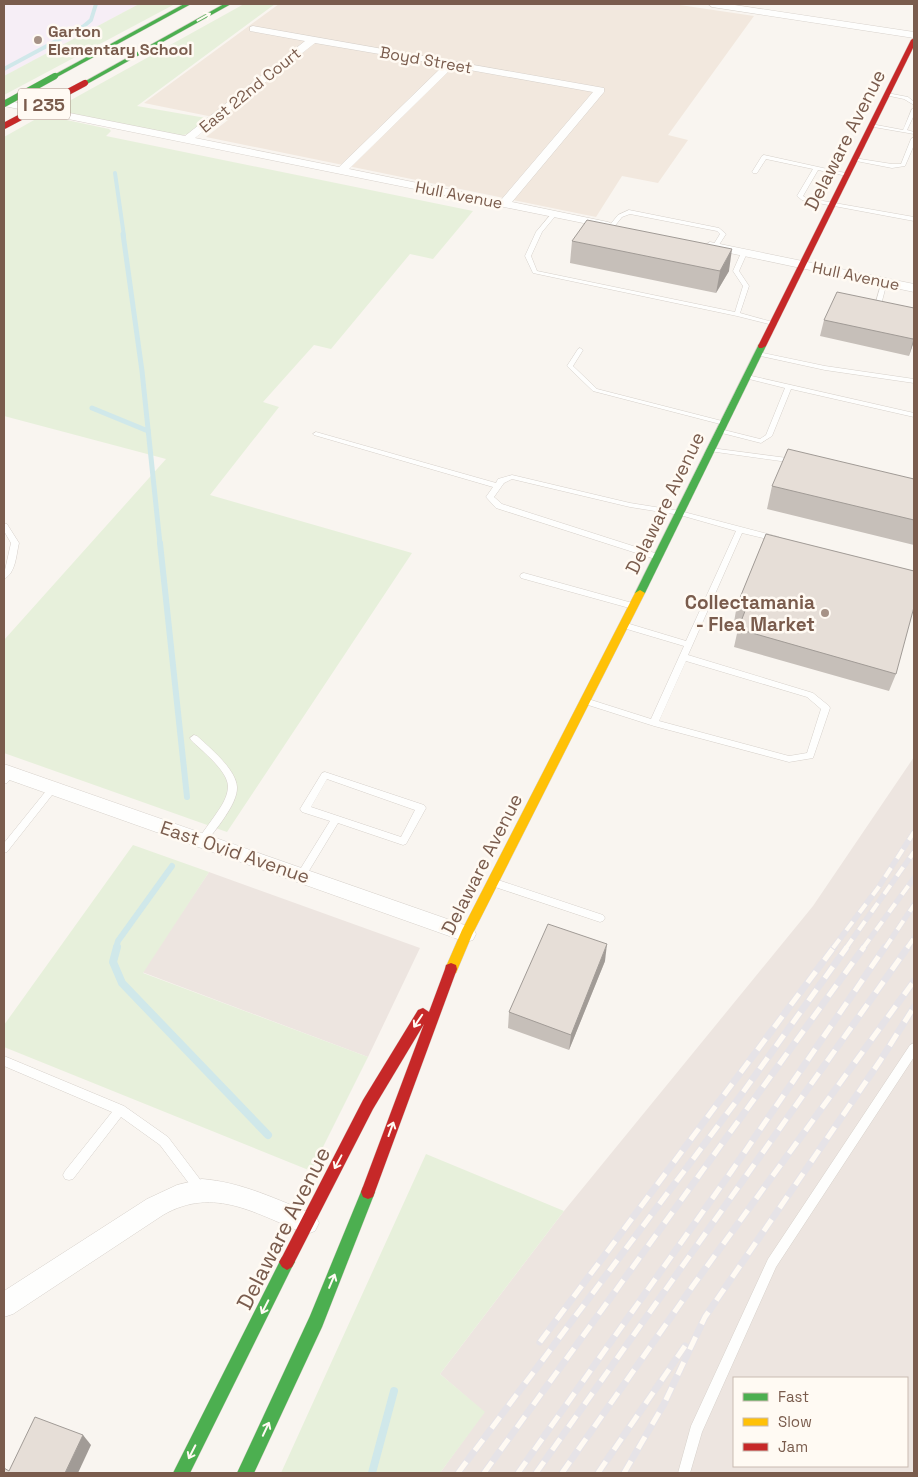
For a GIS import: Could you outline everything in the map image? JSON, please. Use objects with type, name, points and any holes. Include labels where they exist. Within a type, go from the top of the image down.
[{"type":"main road","name":"I 235","points":[[4,103],[188,4]]},
{"type":"main road","name":"I 235","points":[[4,126],[228,4]]},
{"type":"main road","name":"Delaware Avenue","points":[[245,1473],[294,1371],[354,1229],[446,980],[466,934],[658,557],[914,40]]},
{"type":"main road","name":"Delaware Avenue","points":[[182,1473],[307,1223],[400,1048],[446,980]]},
{"type":"street","points":[[712,4],[914,35]]},
{"type":"street","name":"Boyd Street","points":[[253,29],[600,90],[504,204]]},
{"type":"street","name":"East 22nd Court","points":[[188,140],[312,40]]},
{"type":"street","points":[[341,171],[451,64]]},
{"type":"street","name":"Hull Avenue","points":[[4,103],[616,227]]},
{"type":"street","name":"Hull Avenue","points":[[696,243],[914,288]]},
{"type":"street","name":"East Ovid Avenue","points":[[6,775],[53,788],[466,934]]},
{"type":"street","points":[[4,1305],[154,1207],[177,1195],[201,1190],[224,1192],[307,1223]]},
{"type":"lane","points":[[887,94],[906,98],[914,104]]},
{"type":"lane","points":[[904,132],[914,110]]},
{"type":"lane","points":[[871,126],[914,134]]},
{"type":"lane","points":[[854,160],[892,166],[903,165],[914,139]]},
{"type":"lane","points":[[754,172],[764,157],[847,174]]},
{"type":"lane","points":[[816,168],[800,196],[804,199],[914,220]]},
{"type":"lane","points":[[616,227],[620,216],[629,212],[719,230],[723,234],[715,247]]},
{"type":"lane","points":[[554,214],[539,232],[528,256],[535,272],[773,323]]},
{"type":"lane","points":[[737,314],[746,286],[736,270],[744,253]]},
{"type":"lane","points":[[884,282],[879,302],[894,308]]},
{"type":"lane","points":[[580,350],[570,366],[595,390],[761,440],[769,436],[789,387]]},
{"type":"lane","points":[[758,354],[825,368],[914,381]]},
{"type":"lane","points":[[747,377],[914,415]]},
{"type":"lane","points":[[316,434],[498,486]]},
{"type":"lane","points":[[710,450],[781,457],[800,462]]},
{"type":"lane","points":[[658,557],[499,506],[490,497],[501,481],[512,477],[630,506],[680,513],[788,542]]},
{"type":"lane","points":[[4,526],[15,543],[9,570],[4,576]]},
{"type":"lane","points":[[654,723],[740,530]]},
{"type":"lane","points":[[524,576],[633,606]]},
{"type":"lane","points":[[623,625],[689,644]]},
{"type":"lane","points":[[585,700],[654,723],[788,759],[810,756],[826,708],[810,696],[684,657]]},
{"type":"lane","points":[[194,738],[227,769],[234,785],[230,802],[202,840]]},
{"type":"lane","points":[[325,775],[421,808],[403,841],[336,819],[305,809],[325,775]]},
{"type":"lane","points":[[4,849],[53,788]]},
{"type":"lane","points":[[301,876],[336,819]]},
{"type":"lane","points":[[492,882],[600,918]]},
{"type":"lane","points":[[684,1473],[696,1431],[772,1262],[914,1048]]},
{"type":"lane","points":[[4,1061],[120,1110],[164,1142],[201,1190]]},
{"type":"lane","points":[[69,1175],[120,1110]]},
{"type":"shaded area","name":"Garton Elementary School","points":[[4,4],[139,4],[4,76]]},
{"type":"shaded area","points":[[279,4],[673,4],[754,16],[668,135],[688,140],[658,183],[622,176],[596,217],[206,137],[228,120],[144,103]]},
{"type":"shaded area","points":[[914,757],[914,1473],[440,1473],[484,1412],[440,1374],[564,1211],[813,906]]},
{"type":"shaded area","points":[[209,872],[420,948],[368,1057],[142,972]]},
{"type":"green space","points":[[139,4],[175,4],[4,95],[4,76]]},
{"type":"green space","points":[[244,4],[275,4],[137,106],[206,118],[188,134],[178,136],[53,110]]},
{"type":"green space","points":[[43,115],[109,129],[111,131],[106,136],[473,211],[433,259],[410,254],[331,349],[314,345],[263,402],[279,407],[210,495],[412,553],[227,832],[4,753],[4,640],[166,459],[4,416],[4,137]]},
{"type":"green space","points":[[133,845],[209,872],[143,973],[368,1057],[311,1171],[4,1047],[4,1025]]},
{"type":"green space","points":[[426,1154],[564,1211],[440,1374],[485,1412],[440,1473],[281,1473]]},
{"type":"building","points":[[587,220],[732,249],[720,271],[572,241]]},
{"type":"building","points":[[837,292],[914,308],[913,339],[824,320]]},
{"type":"building","points":[[788,449],[914,479],[914,520],[772,486]]},
{"type":"building","name":"Collectamania - Flea Market","points":[[766,534],[914,571],[914,607],[896,674],[738,629],[747,606],[737,605]]},
{"type":"building","points":[[548,924],[607,944],[571,1035],[509,1012]]},
{"type":"building","points":[[35,1417],[83,1435],[65,1473],[4,1473],[4,1468],[9,1471]]},
{"type":"waterway","points":[[4,69],[84,26],[91,20],[96,4]]},
{"type":"waterway","points":[[115,173],[124,236]]},
{"type":"waterway","points":[[123,234],[142,371],[160,544]]},
{"type":"waterway","points":[[92,408],[148,431]]},
{"type":"waterway","points":[[160,543],[187,797]]},
{"type":"waterway","points":[[116,948],[118,941],[172,866]]},
{"type":"waterway","points":[[117,947],[113,962],[122,983],[268,1135]]},
{"type":"waterway","points":[[372,1473],[394,1391]]},
{"type":"railway","points":[[833,948],[878,888],[914,832]]},
{"type":"railway","points":[[846,948],[914,852]]},
{"type":"railway","points":[[863,948],[914,878]]},
{"type":"railway","points":[[885,948],[914,905]]},
{"type":"railway","points":[[907,948],[914,938]]},
{"type":"railway","points":[[540,1342],[834,947]]},
{"type":"railway","points":[[458,1473],[741,1095],[847,947]]},
{"type":"railway","points":[[484,1473],[864,947]]},
{"type":"railway","points":[[518,1473],[731,1172],[885,947]]},
{"type":"railway","points":[[536,1473],[908,947]]},
{"type":"railway","points":[[562,1473],[692,1287],[914,981]]},
{"type":"railway","points":[[624,1473],[664,1404],[705,1317],[880,1061],[914,1007]]},
{"type":"railway","points":[[598,1473],[685,1346]]},
{"type":"traffic: fast","points":[[55,76],[188,4]]},
{"type":"traffic: fast","points":[[85,83],[228,4]]},
{"type":"traffic: fast","points":[[4,104],[55,76]]},
{"type":"traffic: fast","points":[[640,593],[762,346]]},
{"type":"traffic: fast","points":[[245,1473],[316,1321],[368,1192]]},
{"type":"traffic: fast","points":[[181,1473],[287,1262]]},
{"type":"traffic: slow","points":[[451,969],[466,934],[640,593]]},
{"type":"traffic: jam","points":[[762,346],[914,40]]},
{"type":"traffic: jam","points":[[4,126],[85,83]]},
{"type":"traffic: jam","points":[[368,1192],[451,969]]},
{"type":"traffic: jam","points":[[287,1262],[368,1105],[423,1014]]},
{"type":"place","name":"Garton Elementary School","points":[[38,40]]},
{"type":"place","name":"Collectamania - Flea Market","points":[[825,613]]}]
